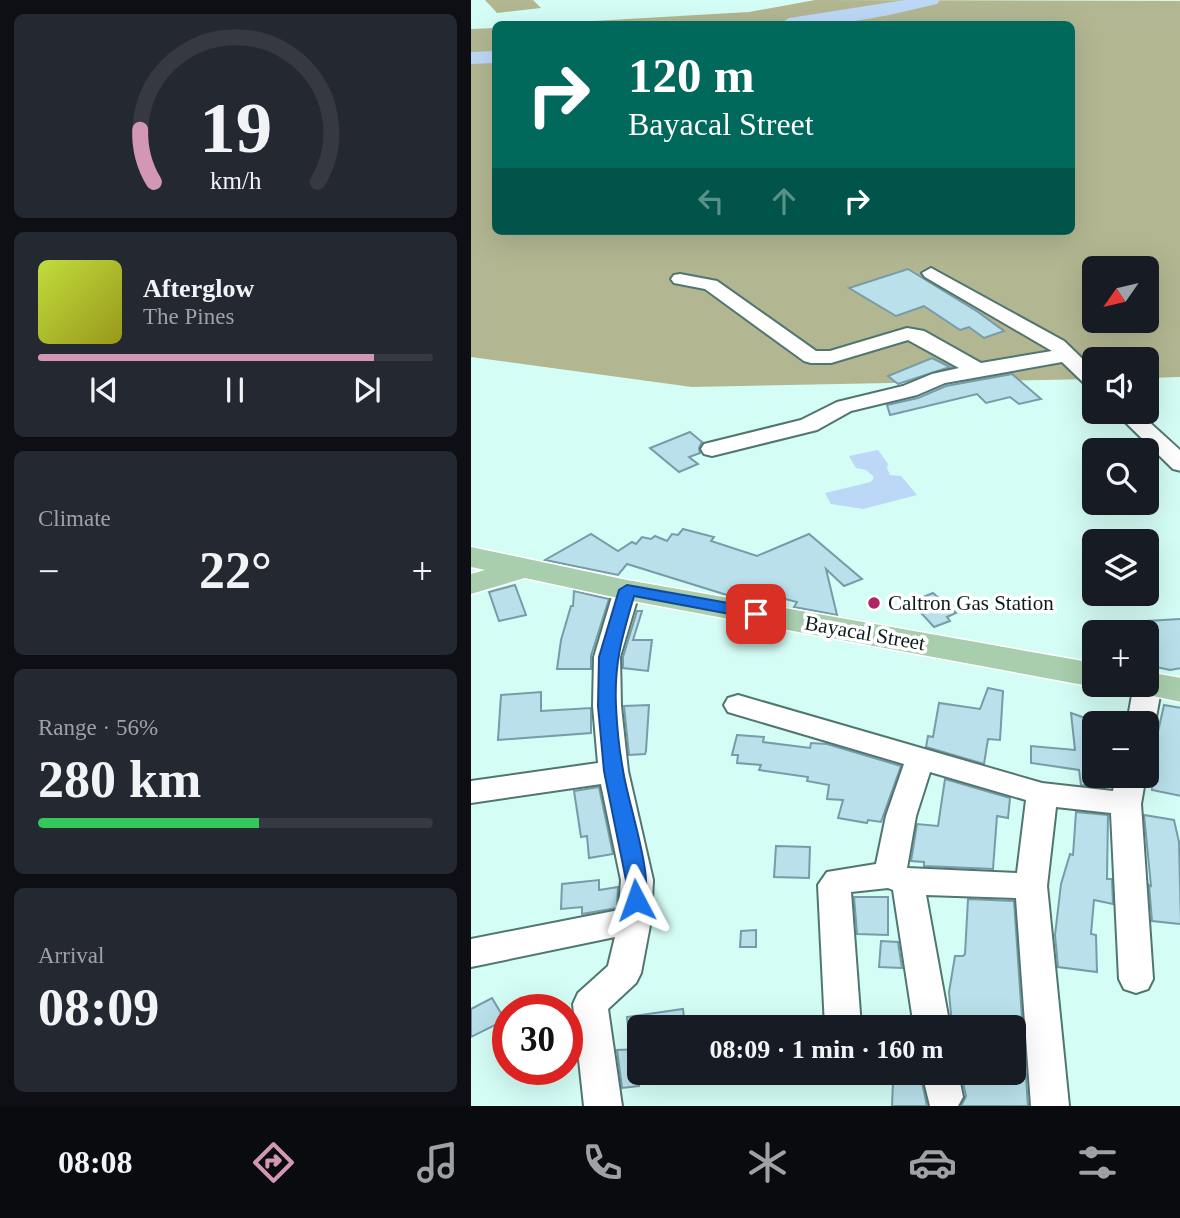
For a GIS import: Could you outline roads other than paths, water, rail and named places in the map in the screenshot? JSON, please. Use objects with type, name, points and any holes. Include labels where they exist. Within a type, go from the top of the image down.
[{"type":"main road","name":"Bayacal Street","points":[[471,557],[627,590],[1082,673]]},
{"type":"main road","points":[[471,584],[527,568]]},
{"type":"street","points":[[931,273],[1057,345],[1082,370]]},
{"type":"street","points":[[680,279],[711,285],[811,357],[831,357],[907,334],[917,335],[978,370]]},
{"type":"street","points":[[712,449],[809,425],[844,406],[898,394],[928,382],[978,370],[1067,355]]},
{"type":"street","points":[[1138,424],[1180,464]]},
{"type":"street","points":[[603,1106],[590,1004],[624,973],[634,920],[637,880],[613,771],[607,706],[607,657],[627,590]]},
{"type":"street","points":[[738,705],[1042,794],[1128,790],[1136,979]]},
{"type":"street","points":[[920,759],[901,816],[899,878],[929,1015]]},
{"type":"street","points":[[471,792],[613,771]]},
{"type":"street","points":[[1042,794],[1031,886],[1050,1106]]},
{"type":"street","points":[[842,1015],[834,885],[838,881],[899,878],[1031,886]]},
{"type":"street","points":[[471,953],[634,920]]},
{"type":"water","points":[[878,450],[888,464],[890,475],[901,476],[917,495],[863,509],[831,504],[825,493],[871,482],[874,477],[866,470],[856,468],[849,456]]},
{"type":"waterway","points":[[812,21],[864,14],[931,0]]},
{"type":"waterway","points":[[471,58],[492,57]]},
{"type":"place","name":"Caltron Gas Station","points":[[874,603]]}]
